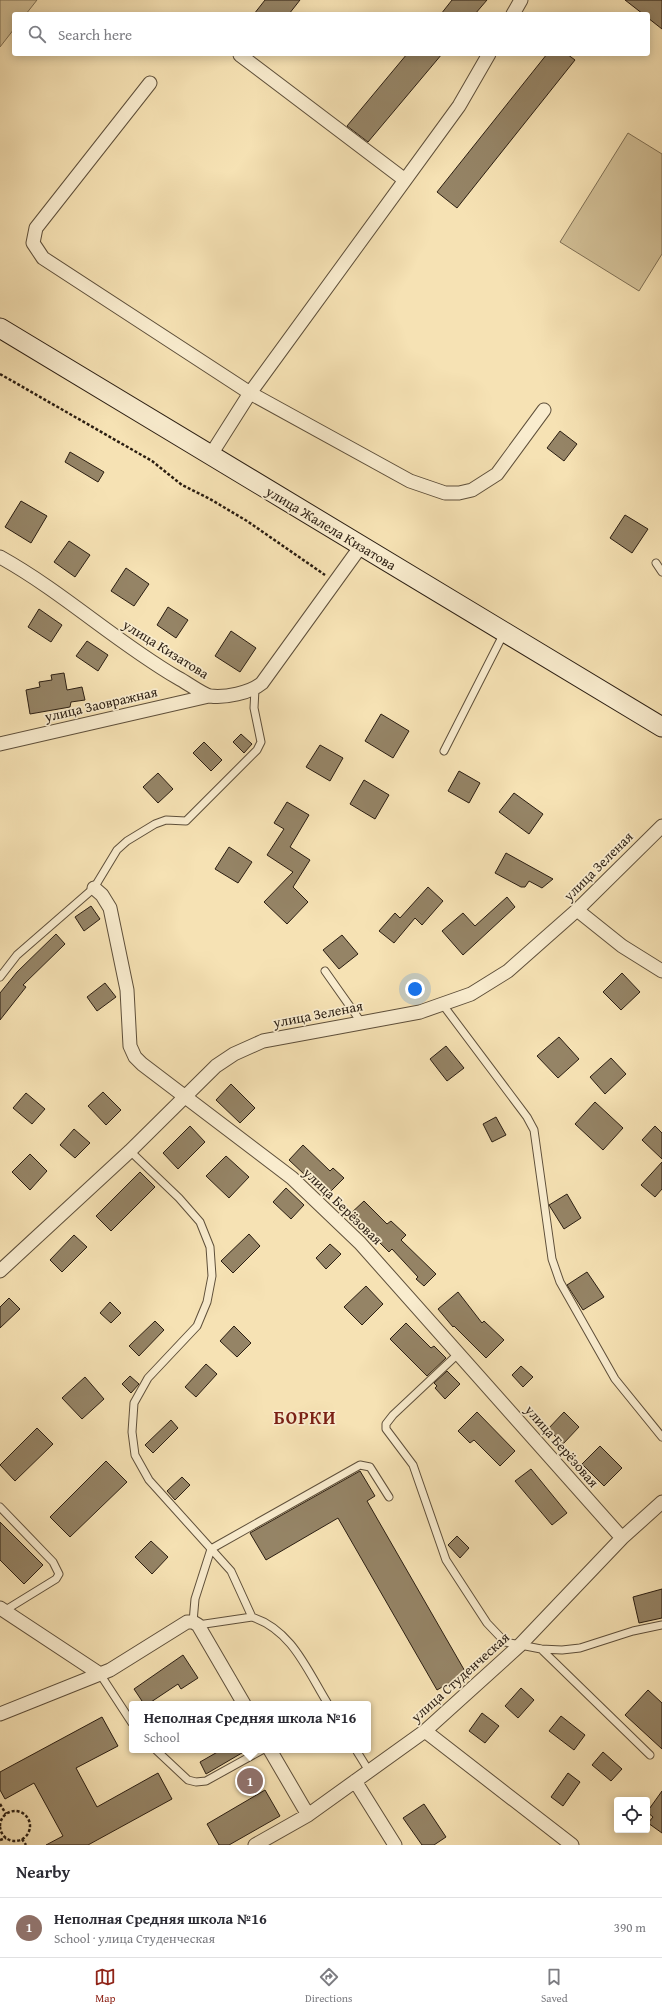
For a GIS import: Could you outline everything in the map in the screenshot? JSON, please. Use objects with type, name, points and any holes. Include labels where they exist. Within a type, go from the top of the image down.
[{"type":"main road","name":"улица Жалела Кизатова","points":[[0,328],[662,728]]},
{"type":"street","points":[[514,12],[521,0]]},
{"type":"street","points":[[241,56],[405,180]]},
{"type":"street","points":[[210,456],[250,393],[459,106],[488,56]]},
{"type":"street","points":[[150,83],[36,228],[32,244],[43,258],[59,270],[250,393],[410,481],[445,493],[459,493],[472,490],[497,474],[544,410]]},
{"type":"street","points":[[255,689],[273,668],[361,546]]},
{"type":"street","name":"улица Кизатова","points":[[0,557],[29,573],[144,658],[209,696],[242,693],[255,689]]},
{"type":"street","name":"улица Заовражная","points":[[3,741],[209,696]]},
{"type":"street","name":"улица Зеленая","points":[[0,1271],[130,1151],[216,1066],[234,1054],[263,1041],[420,1012],[471,994],[508,971],[577,910],[662,826]]},
{"type":"street","name":"улица Берёзовая","points":[[94,888],[110,908],[127,990],[130,1046],[134,1057],[292,1178],[360,1243],[622,1538]]},
{"type":"street","points":[[577,910],[622,946],[662,970]]},
{"type":"street","name":"улица Студенческая","points":[[255,1845],[308,1815],[425,1731],[519,1646],[622,1538],[662,1502]]},
{"type":"street","points":[[2,1609],[100,1674]]},
{"type":"street","points":[[0,1714],[110,1670],[187,1622],[195,1623],[242,1701]]},
{"type":"street","points":[[425,1731],[572,1845]]},
{"type":"street","points":[[272,1753],[308,1815]]},
{"type":"street","points":[[355,1781],[395,1845]]},
{"type":"lane","points":[[656,563],[662,572]]},
{"type":"lane","points":[[444,751],[505,632]]},
{"type":"lane","points":[[0,977],[17,955],[94,888],[117,850],[127,841],[155,824],[166,820],[186,821],[257,750],[261,742],[254,708],[255,689]]},
{"type":"lane","points":[[325,971],[361,1022]]},
{"type":"lane","points":[[443,1005],[527,1117],[534,1130],[552,1259],[560,1282],[615,1379],[662,1437]]},
{"type":"lane","points":[[130,1151],[184,1204],[200,1222],[210,1247],[212,1276],[207,1302],[197,1326],[148,1378],[134,1403],[132,1432],[135,1454],[149,1480],[231,1571],[252,1617]]},
{"type":"lane","points":[[459,1353],[393,1415],[386,1424],[386,1429],[413,1465],[446,1560],[495,1634],[505,1642],[519,1646],[562,1650],[580,1648],[633,1631],[662,1624]]},
{"type":"lane","points":[[326,1701],[289,1640],[271,1625],[252,1617],[195,1623],[195,1599],[211,1549],[360,1465],[370,1467],[389,1497]]},
{"type":"lane","points":[[0,1507],[53,1562],[59,1574],[56,1579],[2,1609]]},
{"type":"lane","points":[[541,1649],[650,1755]]},
{"type":"lane","points":[[100,1674],[129,1718]]},
{"type":"lane","points":[[159,1753],[188,1780],[196,1782],[206,1781],[257,1753]]},
{"type":"lane","points":[[358,1753],[369,1771]]},
{"type":"path","points":[[0,374],[152,461],[182,485],[247,520],[335,582]]},
{"type":"path","points":[[0,1804],[6,1814]]},
{"type":"path","points":[[0,1840],[6,1838],[14,1841],[22,1839],[28,1833],[29,1820],[19,1812],[6,1814]]},
{"type":"path","points":[[6,1814],[0,1826],[6,1838]]},
{"type":"path","points":[[22,1839],[26,1845]]},
{"type":"shaded area","points":[[0,0],[37,0],[28,12],[12,12],[12,32],[0,47]]},
{"type":"shaded area","points":[[628,133],[662,154],[662,254],[639,291],[560,242]]},
{"type":"building","points":[[265,0],[300,0],[291,12],[256,12]]},
{"type":"building","points":[[452,0],[487,0],[477,12],[443,12]]},
{"type":"building","points":[[625,0],[662,0],[662,29],[650,20],[650,12],[640,12]]},
{"type":"building","points":[[405,56],[440,56],[368,142],[347,126]]},
{"type":"building","points":[[545,56],[570,56],[575,60],[457,208],[437,192]]},
{"type":"building","points":[[560,431],[577,444],[564,461],[547,448]]},
{"type":"building","points":[[70,452],[104,472],[98,482],[65,462]]},
{"type":"building","points":[[21,501],[47,516],[31,543],[5,527]]},
{"type":"building","points":[[625,515],[648,529],[632,553],[610,538]]},
{"type":"building","points":[[69,541],[90,555],[75,577],[54,562]]},
{"type":"building","points":[[126,568],[149,584],[134,606],[111,591]]},
{"type":"building","points":[[168,607],[188,620],[176,638],[157,625]]},
{"type":"building","points":[[39,609],[62,625],[51,642],[28,627]]},
{"type":"building","points":[[231,631],[256,648],[240,672],[215,656]]},
{"type":"building","points":[[87,641],[108,655],[98,671],[76,656]]},
{"type":"building","points":[[64,673],[67,690],[82,687],[85,700],[71,702],[70,707],[30,714],[26,690],[40,687],[39,682],[52,680],[51,675]]},
{"type":"building","points":[[381,714],[409,731],[393,758],[365,741]]},
{"type":"building","points":[[241,734],[252,744],[244,753],[233,742]]},
{"type":"building","points":[[204,742],[222,760],[211,771],[193,753]]},
{"type":"building","points":[[320,745],[343,758],[330,781],[306,767]]},
{"type":"building","points":[[459,771],[480,783],[469,803],[448,791]]},
{"type":"building","points":[[158,773],[173,789],[158,803],[143,787]]},
{"type":"building","points":[[364,780],[389,795],[375,819],[350,804]]},
{"type":"building","points":[[514,793],[543,814],[529,834],[499,812]]},
{"type":"building","points":[[287,802],[309,815],[290,847],[310,860],[293,887],[308,902],[287,924],[264,902],[293,872],[267,855],[284,829],[274,823]]},
{"type":"building","points":[[229,847],[252,862],[238,883],[215,869]]},
{"type":"building","points":[[506,853],[553,879],[542,888],[529,881],[525,887],[521,887],[495,873]]},
{"type":"building","points":[[428,887],[443,901],[422,925],[415,918],[394,943],[379,931],[395,913],[400,918]]},
{"type":"building","points":[[507,897],[515,907],[463,955],[442,931],[463,913],[475,926]]},
{"type":"building","points":[[91,906],[100,919],[84,931],[75,917]]},
{"type":"building","points":[[56,934],[65,944],[23,985],[26,987],[0,1020],[0,993],[17,972]]},
{"type":"building","points":[[342,935],[358,954],[339,969],[323,950]]},
{"type":"building","points":[[622,973],[640,992],[621,1010],[603,992]]},
{"type":"building","points":[[105,983],[116,997],[97,1011],[87,997]]},
{"type":"building","points":[[559,1037],[579,1059],[558,1078],[537,1056]]},
{"type":"building","points":[[446,1046],[464,1068],[447,1081],[430,1059]]},
{"type":"building","points":[[611,1058],[626,1074],[605,1094],[590,1077]]},
{"type":"building","points":[[231,1084],[255,1108],[240,1123],[216,1100]]},
{"type":"building","points":[[103,1092],[121,1110],[106,1125],[88,1106]]},
{"type":"building","points":[[26,1093],[45,1109],[32,1124],[13,1108]]},
{"type":"building","points":[[595,1102],[623,1128],[603,1150],[575,1124]]},
{"type":"building","points":[[496,1117],[506,1135],[492,1142],[483,1124]]},
{"type":"building","points":[[190,1126],[205,1142],[178,1169],[163,1153]]},
{"type":"building","points":[[655,1126],[662,1133],[662,1159],[642,1140]]},
{"type":"building","points":[[74,1129],[90,1143],[75,1158],[60,1145]]},
{"type":"building","points":[[303,1145],[330,1171],[333,1168],[344,1178],[328,1194],[307,1173],[305,1175],[289,1160]]},
{"type":"building","points":[[30,1154],[47,1171],[30,1190],[12,1172]]},
{"type":"building","points":[[226,1156],[249,1177],[229,1198],[206,1176]]},
{"type":"building","points":[[662,1162],[662,1189],[655,1197],[641,1185]]},
{"type":"building","points":[[140,1172],[155,1187],[111,1231],[96,1216]]},
{"type":"building","points":[[286,1188],[304,1205],[291,1219],[273,1202]]},
{"type":"building","points":[[567,1194],[581,1218],[564,1229],[549,1205]]},
{"type":"building","points":[[364,1201],[387,1224],[391,1221],[406,1235],[401,1240],[436,1274],[424,1286],[416,1279],[418,1277],[392,1249],[389,1252],[361,1224],[359,1226],[349,1215]]},
{"type":"building","points":[[249,1234],[260,1246],[233,1273],[221,1261]]},
{"type":"building","points":[[74,1235],[87,1247],[62,1272],[50,1260]]},
{"type":"building","points":[[330,1244],[341,1254],[326,1269],[316,1258]]},
{"type":"building","points":[[587,1272],[604,1297],[583,1310],[567,1285]]},
{"type":"building","points":[[366,1286],[383,1304],[362,1325],[344,1307]]},
{"type":"building","points":[[458,1292],[482,1323],[484,1321],[504,1340],[486,1358],[454,1326],[453,1327],[438,1309]]},
{"type":"building","points":[[9,1298],[20,1309],[0,1328],[0,1307]]},
{"type":"building","points":[[110,1302],[121,1313],[111,1323],[100,1313]]},
{"type":"building","points":[[155,1321],[164,1330],[139,1356],[129,1346]]},
{"type":"building","points":[[406,1323],[431,1348],[434,1346],[446,1358],[427,1376],[390,1339]]},
{"type":"building","points":[[234,1326],[251,1343],[237,1357],[220,1341]]},
{"type":"building","points":[[206,1364],[217,1374],[196,1397],[185,1387]]},
{"type":"building","points":[[521,1366],[533,1377],[523,1387],[512,1375]]},
{"type":"building","points":[[447,1371],[460,1384],[445,1399],[435,1388],[437,1386],[434,1383]]},
{"type":"building","points":[[130,1376],[139,1384],[131,1393],[122,1384]]},
{"type":"building","points":[[85,1377],[104,1399],[82,1419],[62,1398]]},
{"type":"building","points":[[477,1412],[515,1451],[500,1466],[474,1440],[470,1443],[458,1431]]},
{"type":"building","points":[[564,1412],[579,1427],[563,1444],[548,1429]]},
{"type":"building","points":[[171,1420],[178,1428],[153,1453],[145,1445]]},
{"type":"building","points":[[37,1428],[53,1444],[15,1481],[0,1465]]},
{"type":"building","points":[[600,1446],[622,1468],[604,1486],[582,1464]]},
{"type":"building","points":[[106,1461],[127,1482],[70,1537],[50,1517]]},
{"type":"building","points":[[531,1469],[567,1513],[552,1525],[515,1481]]},
{"type":"building","points":[[360,1471],[375,1496],[367,1501],[466,1673],[437,1690],[338,1518],[266,1560],[250,1533]]},
{"type":"building","points":[[182,1477],[190,1485],[175,1500],[167,1491]]},
{"type":"building","points":[[0,1522],[43,1565],[24,1584],[0,1560]]},
{"type":"building","points":[[457,1536],[469,1548],[460,1558],[448,1545]]},
{"type":"building","points":[[151,1541],[168,1557],[152,1574],[135,1557]]},
{"type":"building","points":[[662,1589],[662,1618],[639,1623],[633,1597]]},
{"type":"building","points":[[183,1655],[198,1678],[181,1689],[178,1684],[152,1701],[142,1701],[134,1689]]},
{"type":"building","points":[[521,1688],[534,1700],[518,1718],[505,1706]]},
{"type":"building","points":[[648,1690],[662,1703],[662,1749],[625,1715]]},
{"type":"building","points":[[482,1713],[499,1726],[485,1743],[469,1731]]},
{"type":"building","points":[[561,1716],[585,1735],[574,1750],[549,1731]]},
{"type":"building","points":[[102,1717],[118,1746],[76,1768],[97,1807],[158,1773],[172,1799],[88,1845],[46,1845],[63,1836],[34,1783],[5,1799],[0,1790],[0,1772]]},
{"type":"building","points":[[603,1752],[622,1769],[611,1781],[592,1765]]},
{"type":"building","points":[[216,1753],[242,1753],[206,1774],[200,1762]]},
{"type":"building","points":[[568,1773],[580,1782],[563,1806],[551,1797]]},
{"type":"building","points":[[265,1790],[280,1816],[229,1845],[219,1845],[207,1824]]},
{"type":"building","points":[[662,1791],[662,1833],[650,1824],[650,1821],[653,1817],[650,1814],[650,1808]]},
{"type":"building","points":[[424,1804],[446,1837],[434,1845],[422,1845],[403,1818]]},
{"type":"place","name":"Неполная Средняя школа №16","points":[[250,1781]]},
{"type":"district","name":"БОРКИ","points":[[305,1417]]}]
